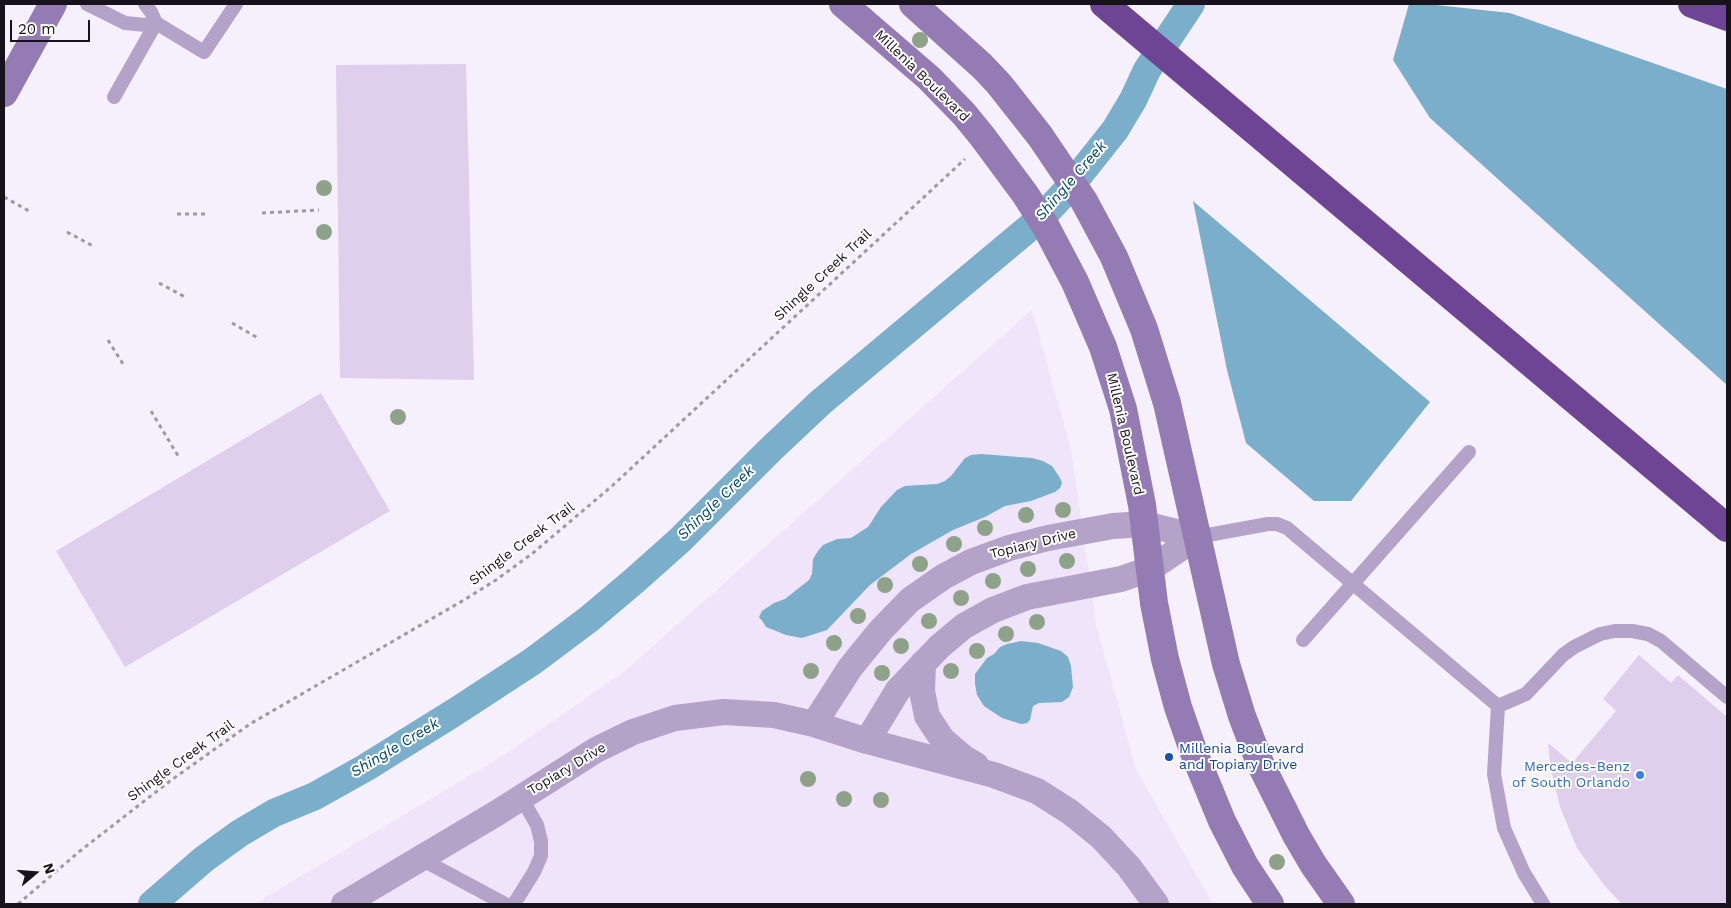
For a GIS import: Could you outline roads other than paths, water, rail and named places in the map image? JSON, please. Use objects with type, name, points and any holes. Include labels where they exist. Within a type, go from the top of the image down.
[{"type":"highway","points":[[1104,4],[1727,528]]},
{"type":"highway","points":[[1692,4],[1727,17]]},
{"type":"street","points":[[4,93],[53,4]]},
{"type":"street","name":"Millenia Boulevard","points":[[843,4],[947,96],[982,136],[1030,202],[1064,259],[1090,314],[1113,377],[1130,441],[1145,524],[1154,603],[1165,659],[1186,731],[1222,821],[1245,866],[1270,904]]},
{"type":"street","points":[[913,4],[982,66],[999,84],[1040,136],[1071,180],[1099,227],[1130,292],[1157,368],[1176,438],[1226,664],[1250,739],[1296,835],[1313,864],[1341,904]]},
{"type":"street","name":"Topiary Drive","points":[[814,724],[850,668],[880,631],[910,600],[943,577],[971,562],[1009,548],[1048,538],[1113,526],[1145,524],[1197,537]]},
{"type":"street","points":[[867,741],[898,690],[923,662],[964,626],[993,610],[1027,597],[1121,579],[1150,569],[1197,537]]},
{"type":"street","name":"Topiary Drive","points":[[923,662],[922,691],[927,716],[942,739],[964,758],[994,775]]},
{"type":"street","name":"Topiary Drive","points":[[344,904],[421,859],[596,750],[633,732],[675,718],[724,712],[774,715],[814,724],[867,741],[994,775],[1037,791],[1070,812],[1101,837],[1129,867],[1156,904]]},
{"type":"lane","points":[[87,4],[125,23],[140,25],[156,23]]},
{"type":"lane","points":[[145,4],[156,23],[204,52],[236,4]]},
{"type":"lane","points":[[114,97],[156,23]]},
{"type":"lane","points":[[1303,640],[1469,452]]},
{"type":"lane","points":[[1197,537],[1260,525],[1277,524],[1294,534],[1498,706]]},
{"type":"lane","points":[[1498,706],[1526,694],[1563,655],[1574,647],[1600,634],[1616,631],[1648,634],[1661,641],[1727,697]]},
{"type":"lane","points":[[1498,706],[1494,774],[1504,828],[1524,874],[1543,904]]},
{"type":"lane","points":[[514,904],[534,872],[541,856],[541,841],[537,825],[521,797]]},
{"type":"lane","points":[[421,859],[506,904]]},
{"type":"water","points":[[1409,4],[1427,4],[1510,13],[1727,89],[1727,385],[1430,118],[1393,60]]},
{"type":"water","points":[[1193,201],[1430,402],[1351,501],[1314,501],[1246,443],[1227,370]]},
{"type":"water","points":[[981,454],[1032,458],[1043,461],[1052,466],[1062,483],[1055,492],[1031,501],[1005,506],[985,517],[953,530],[911,554],[870,585],[827,630],[802,638],[786,635],[766,627],[759,617],[762,611],[774,603],[785,599],[809,580],[812,574],[813,559],[823,545],[837,539],[851,538],[868,527],[881,507],[897,490],[905,486],[937,484],[945,481],[965,458]]},
{"type":"water","points":[[1021,641],[1038,643],[1061,651],[1068,657],[1073,687],[1069,697],[1062,702],[1039,703],[1033,706],[1030,720],[1027,723],[1021,724],[1002,718],[984,706],[977,695],[975,674],[987,658],[1000,647]]},
{"type":"waterway","name":"Shingle Creek","points":[[152,904],[204,859],[240,833],[274,813],[315,796],[365,768],[533,661],[589,619],[634,581],[680,540],[821,402],[1042,217],[1068,189],[1115,130],[1133,100],[1147,70],[1191,4]]},
{"type":"place","name":"Millenia Boulevard and Topiary Drive","points":[[1169,757]]},
{"type":"place","name":"Mercedes-Benz of South Orlando","points":[[1640,775]]}]
